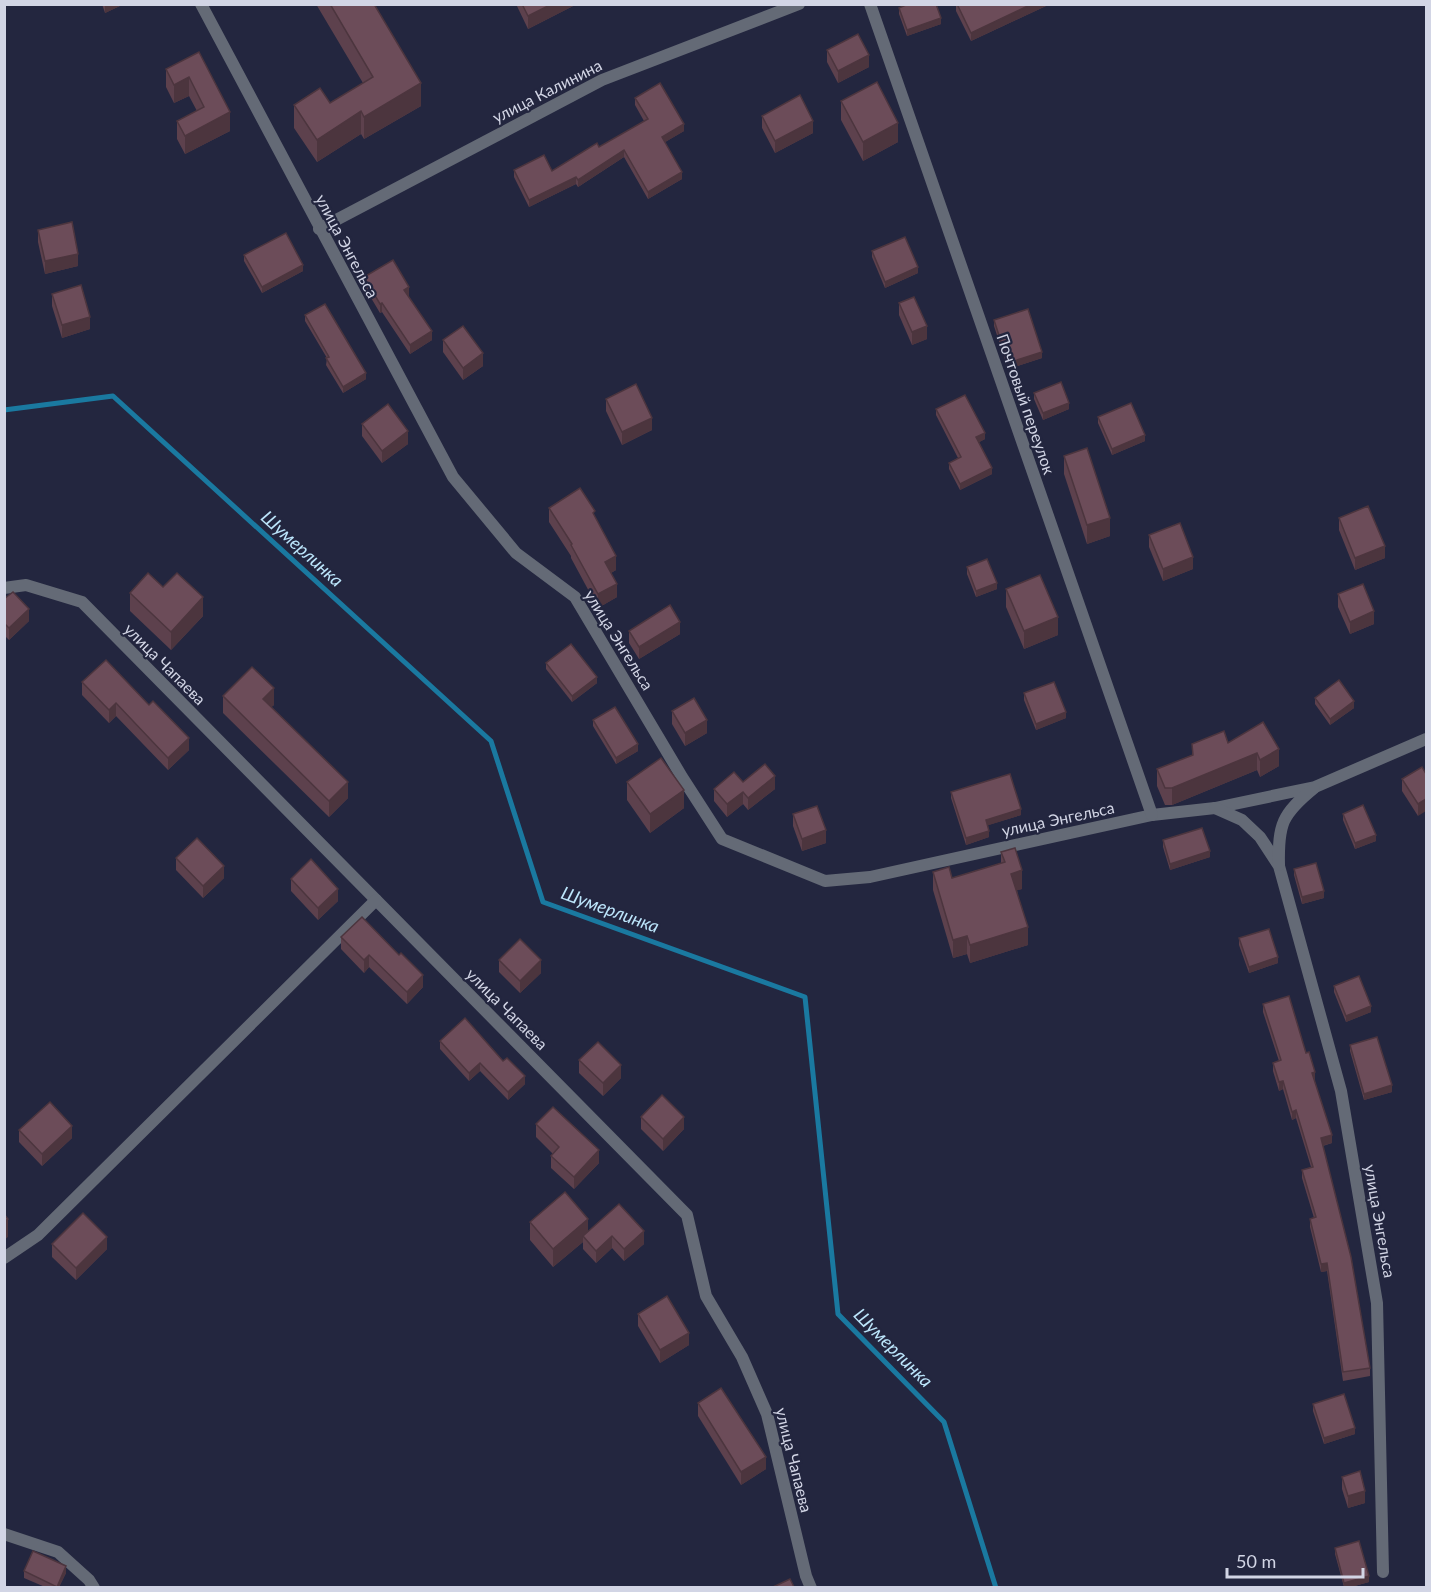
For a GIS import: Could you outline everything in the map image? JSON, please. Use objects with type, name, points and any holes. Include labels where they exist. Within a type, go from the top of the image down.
[{"type":"street","name":"улица Энгельса","points":[[201,4],[453,477],[516,553],[574,597],[722,839],[825,880],[870,877],[1152,815],[1215,808],[1315,787],[1426,739]]},
{"type":"street","name":"улица Калинина","points":[[319,229],[602,80],[799,4]]},
{"type":"street","name":"Почтовый переулок","points":[[870,4],[1152,815]]},
{"type":"street","name":"улица Чапаева","points":[[4,588],[26,585],[82,602],[687,1215],[706,1296],[742,1357],[767,1414],[806,1576],[811,1587]]},
{"type":"street","points":[[1280,866],[1278,837],[1285,816],[1294,804],[1315,787]]},
{"type":"street","name":"улица Энгельса","points":[[1215,808],[1242,820],[1260,837],[1280,866],[1341,1091],[1377,1303],[1383,1572]]},
{"type":"street","points":[[4,1258],[38,1235],[376,900]]},
{"type":"street","points":[[4,1534],[58,1552],[94,1587]]},
{"type":"building","points":[[330,4],[374,4],[421,83],[364,117],[361,111],[317,140],[294,105],[320,88],[330,103],[373,77]]},
{"type":"building","points":[[522,4],[552,4],[528,16]]},
{"type":"building","points":[[908,4],[936,4],[941,18],[907,30],[899,8]]},
{"type":"building","points":[[957,4],[1032,4],[971,33]]},
{"type":"building","points":[[858,34],[869,55],[838,71],[827,50]]},
{"type":"building","points":[[199,52],[230,112],[185,136],[177,121],[204,107],[189,77],[174,85],[166,69]]},
{"type":"building","points":[[877,82],[898,123],[863,142],[841,101]]},
{"type":"building","points":[[660,83],[684,124],[662,137],[682,172],[648,192],[624,150],[578,180],[576,177],[529,200],[514,170],[544,155],[552,171],[597,143],[599,147],[648,119],[635,98]]},
{"type":"building","points":[[800,95],[813,121],[775,141],[762,116]]},
{"type":"building","points":[[72,222],[78,254],[45,261],[38,230]]},
{"type":"building","points":[[286,233],[303,265],[262,287],[244,255]]},
{"type":"building","points":[[905,237],[918,267],[885,282],[872,251]]},
{"type":"building","points":[[393,260],[409,287],[404,290],[432,331],[410,345],[382,303],[380,304],[364,277]]},
{"type":"building","points":[[81,285],[90,317],[62,325],[52,294]]},
{"type":"building","points":[[914,297],[927,326],[912,332],[899,303]]},
{"type":"building","points":[[325,304],[366,373],[343,387],[305,315]]},
{"type":"building","points":[[1028,309],[1042,352],[1008,363],[994,320]]},
{"type":"building","points":[[463,326],[483,353],[463,368],[443,340]]},
{"type":"building","points":[[1061,382],[1069,403],[1043,413],[1034,393]]},
{"type":"building","points":[[636,384],[652,418],[622,432],[606,399]]},
{"type":"building","points":[[965,395],[985,433],[976,437],[992,468],[960,484],[949,463],[961,457],[936,409]]},
{"type":"building","points":[[1131,403],[1145,435],[1112,449],[1098,417]]},
{"type":"building","points":[[388,404],[408,431],[382,451],[362,424]]},
{"type":"building","points":[[1087,448],[1110,518],[1087,525],[1064,456]]},
{"type":"building","points":[[580,488],[595,511],[593,513],[616,556],[605,562],[617,584],[598,594],[572,544],[549,508]]},
{"type":"building","points":[[1368,506],[1385,546],[1355,558],[1339,518]]},
{"type":"building","points":[[1180,523],[1193,557],[1163,569],[1149,535]]},
{"type":"building","points":[[987,559],[997,583],[976,591],[967,567]]},
{"type":"building","points":[[148,573],[163,587],[177,573],[203,597],[171,632],[130,593]]},
{"type":"building","points":[[1040,575],[1058,617],[1024,631],[1006,589]]},
{"type":"building","points":[[1363,584],[1374,611],[1350,622],[1338,594]]},
{"type":"building","points":[[13,592],[29,609],[9,628],[4,623],[4,599]]},
{"type":"building","points":[[670,605],[680,622],[639,647],[629,631]]},
{"type":"building","points":[[571,644],[597,677],[572,696],[546,663]]},
{"type":"building","points":[[106,660],[149,705],[153,701],[189,738],[168,758],[116,703],[109,710],[82,682]]},
{"type":"building","points":[[252,667],[274,688],[263,699],[348,782],[329,801],[223,696]]},
{"type":"building","points":[[1339,680],[1354,701],[1330,719],[1315,698]]},
{"type":"building","points":[[1054,682],[1066,712],[1036,724],[1024,693]]},
{"type":"building","points":[[694,698],[707,720],[685,733],[672,711]]},
{"type":"building","points":[[615,707],[638,744],[616,758],[593,720]]},
{"type":"building","points":[[1263,722],[1279,749],[1260,760],[1257,753],[1172,788],[1165,788],[1157,769],[1193,755],[1192,744],[1224,731],[1228,743]]},
{"type":"building","points":[[661,758],[684,790],[650,814],[627,782]]},
{"type":"building","points":[[765,764],[775,776],[748,798],[743,792],[727,804],[714,789],[734,772],[743,782]]},
{"type":"building","points":[[1422,767],[1426,774],[1426,799],[1418,804],[1402,779]]},
{"type":"building","points":[[1010,774],[1021,809],[986,820],[989,831],[966,838],[951,792]]},
{"type":"building","points":[[1363,805],[1376,835],[1355,843],[1343,814]]},
{"type":"building","points":[[817,806],[826,830],[802,839],[793,814]]},
{"type":"building","points":[[1202,828],[1210,851],[1170,864],[1163,840]]},
{"type":"building","points":[[197,838],[224,866],[203,886],[176,858]]},
{"type":"building","points":[[1015,848],[1022,870],[1011,874],[1028,927],[970,945],[967,936],[953,940],[933,872],[949,867],[952,878],[1005,862],[1001,852]]},
{"type":"building","points":[[311,859],[338,889],[318,908],[291,879]]},
{"type":"building","points":[[1316,863],[1324,891],[1302,897],[1294,869]]},
{"type":"building","points":[[362,917],[399,955],[401,953],[423,975],[407,992],[369,955],[364,960],[341,937]]},
{"type":"building","points":[[1269,929],[1278,957],[1249,967],[1239,938]]},
{"type":"building","points":[[520,939],[541,960],[520,981],[499,960]]},
{"type":"building","points":[[1359,976],[1371,1006],[1346,1016],[1334,986]]},
{"type":"building","points":[[1289,996],[1306,1053],[1309,1052],[1315,1072],[1312,1073],[1332,1135],[1321,1138],[1351,1257],[1370,1368],[1343,1372],[1327,1263],[1321,1264],[1310,1219],[1316,1217],[1302,1170],[1313,1167],[1296,1110],[1292,1112],[1283,1081],[1279,1082],[1273,1063],[1281,1060],[1263,1004]]},
{"type":"building","points":[[465,1018],[503,1061],[507,1058],[525,1076],[508,1092],[480,1063],[469,1073],[440,1041]]},
{"type":"building","points":[[1377,1037],[1392,1085],[1364,1094],[1350,1045]]},
{"type":"building","points":[[598,1042],[621,1065],[603,1083],[579,1060]]},
{"type":"building","points":[[662,1095],[684,1117],[663,1139],[641,1117]]},
{"type":"building","points":[[50,1102],[72,1126],[42,1154],[19,1130]]},
{"type":"building","points":[[553,1107],[599,1150],[574,1177],[551,1156],[559,1147],[536,1124]]},
{"type":"building","points":[[565,1192],[588,1219],[553,1249],[530,1222]]},
{"type":"building","points":[[619,1204],[644,1231],[624,1249],[612,1236],[596,1251],[583,1236]]},
{"type":"building","points":[[83,1213],[107,1237],[76,1268],[52,1244]]},
{"type":"building","points":[[667,1296],[689,1333],[660,1350],[638,1314]]},
{"type":"building","points":[[721,1388],[766,1457],[741,1472],[698,1403]]},
{"type":"building","points":[[1344,1394],[1355,1428],[1324,1438],[1313,1404]]},
{"type":"building","points":[[1360,1471],[1365,1491],[1348,1496],[1342,1477]]},
{"type":"building","points":[[1359,1541],[1369,1576],[1344,1583],[1335,1548]]},
{"type":"building","points":[[33,1551],[66,1566],[57,1587],[24,1571]]},
{"type":"building","points":[[790,1579],[794,1587],[773,1587]]},
{"type":"waterway","name":"Шумерлинка","points":[[4,410],[113,396],[491,741],[543,902],[805,997],[838,1314],[944,1422],[996,1588]]}]
